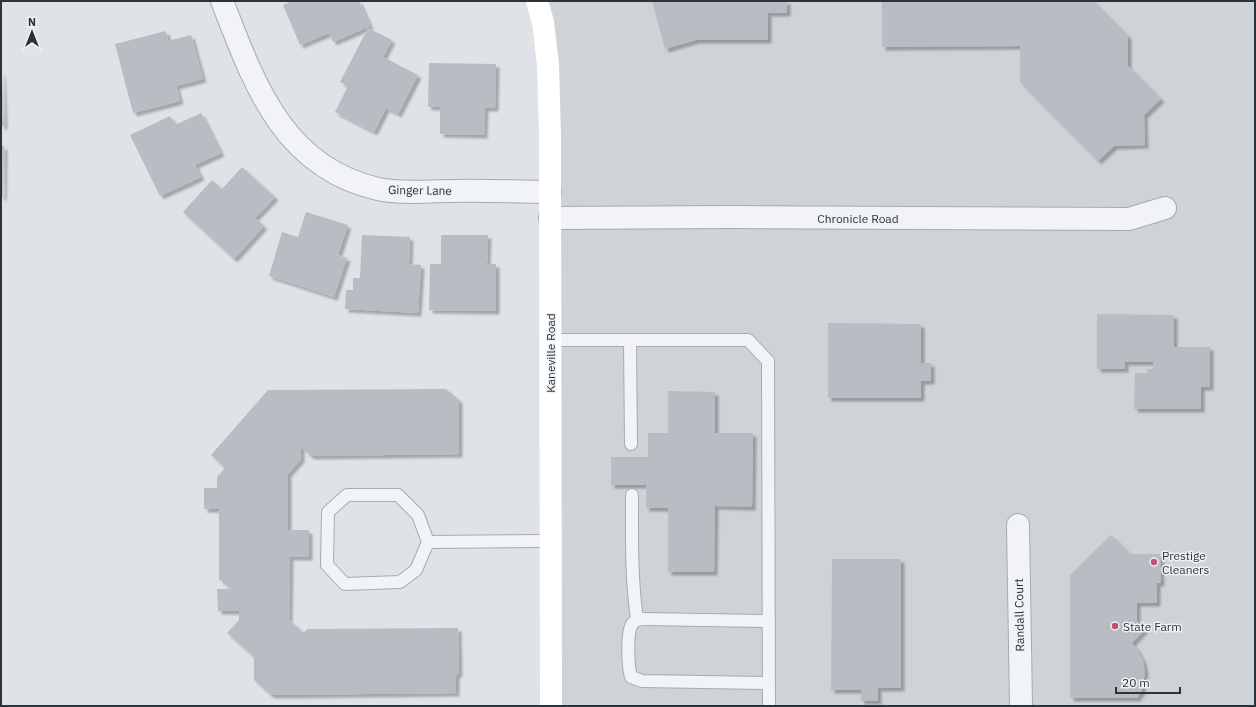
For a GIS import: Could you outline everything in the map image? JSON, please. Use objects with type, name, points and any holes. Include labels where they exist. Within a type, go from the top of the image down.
[{"type":"main road","name":"Kaneville Road","points":[[537,1],[543,22],[548,64],[550,135],[551,706]]},
{"type":"street","name":"Ginger Lane","points":[[222,1],[248,67],[267,104],[283,128],[304,152],[334,173],[349,181],[379,190],[550,192]]},
{"type":"street","name":"Chronicle Road","points":[[550,218],[730,217],[1129,219],[1165,208]]},
{"type":"street","name":"Randall Court","points":[[1018,525],[1021,706]]},
{"type":"lane","points":[[550,340],[748,340],[768,361],[769,706]]},
{"type":"lane","points":[[630,340],[631,444]]},
{"type":"lane","points":[[632,495],[634,594],[637,619]]},
{"type":"lane","points":[[347,496],[398,496],[418,515],[428,542],[416,570],[400,582],[345,584],[327,565],[328,512],[347,496]]},
{"type":"lane","points":[[428,542],[551,541]]},
{"type":"lane","points":[[769,621],[637,619],[629,630],[629,670],[631,676],[642,682],[769,683]]},
{"type":"shaded area","points":[[545,1],[1255,1],[1255,706],[559,706]]},
{"type":"building","points":[[292,1],[359,1],[370,26],[333,42],[329,33],[300,45],[283,5]]},
{"type":"building","points":[[652,1],[787,1],[787,13],[768,13],[768,40],[696,40],[665,49]]},
{"type":"building","points":[[882,1],[1093,1],[1128,36],[1128,66],[1161,99],[1144,115],[1145,145],[1114,146],[1098,161],[1020,82],[1020,46],[882,47]]},
{"type":"building","points":[[368,28],[392,40],[383,57],[418,75],[398,114],[386,108],[374,132],[335,112],[348,86],[340,82]]},
{"type":"building","points":[[166,31],[168,41],[191,35],[203,79],[176,86],[180,101],[133,113],[115,44]]},
{"type":"building","points":[[429,63],[496,64],[495,108],[485,108],[484,135],[440,134],[440,107],[428,107]]},
{"type":"building","points":[[2,72],[4,126],[1,126]]},
{"type":"building","points":[[201,113],[221,153],[195,165],[201,177],[160,196],[130,135],[170,116],[175,125]]},
{"type":"building","points":[[1,146],[4,146],[3,197],[1,197]]},
{"type":"building","points":[[242,167],[275,197],[255,218],[264,226],[234,259],[183,212],[212,180],[222,189]]},
{"type":"building","points":[[306,212],[348,225],[338,255],[347,258],[334,297],[269,276],[282,232],[298,237]]},
{"type":"building","points":[[362,235],[410,237],[409,264],[421,265],[418,313],[345,309],[346,290],[353,290],[353,278],[360,278]]},
{"type":"building","points":[[441,235],[488,235],[487,264],[496,264],[496,311],[429,310],[430,264],[441,264]]},
{"type":"building","points":[[1097,314],[1174,315],[1174,347],[1210,347],[1210,387],[1201,387],[1201,409],[1134,409],[1135,373],[1147,373],[1147,369],[1153,369],[1153,362],[1125,362],[1125,369],[1097,369]]},
{"type":"building","points":[[828,323],[921,324],[921,363],[931,363],[931,381],[921,381],[921,398],[828,398]]},
{"type":"building","points":[[446,389],[459,400],[459,454],[311,456],[301,447],[301,459],[288,474],[288,530],[309,530],[309,557],[290,557],[289,620],[304,633],[307,629],[458,628],[459,672],[456,676],[456,693],[271,695],[254,680],[254,657],[227,633],[239,620],[239,611],[218,611],[217,589],[231,589],[219,579],[219,509],[204,509],[204,488],[217,488],[217,477],[225,468],[211,455],[268,390]]},
{"type":"building","points":[[668,391],[715,392],[715,433],[753,433],[752,507],[715,506],[714,572],[668,572],[668,508],[646,508],[646,485],[611,485],[611,457],[648,457],[648,433],[668,433]]},
{"type":"building","points":[[1111,535],[1130,554],[1160,554],[1161,583],[1157,583],[1157,603],[1137,603],[1137,621],[1145,629],[1132,643],[1143,661],[1145,672],[1141,692],[1137,698],[1070,698],[1070,575]]},
{"type":"building","points":[[832,559],[901,559],[901,688],[878,688],[878,701],[861,701],[861,690],[831,690]]},
{"type":"place","name":"Prestige Cleaners","points":[[1154,562]]},
{"type":"place","name":"State Farm","points":[[1115,626]]}]
